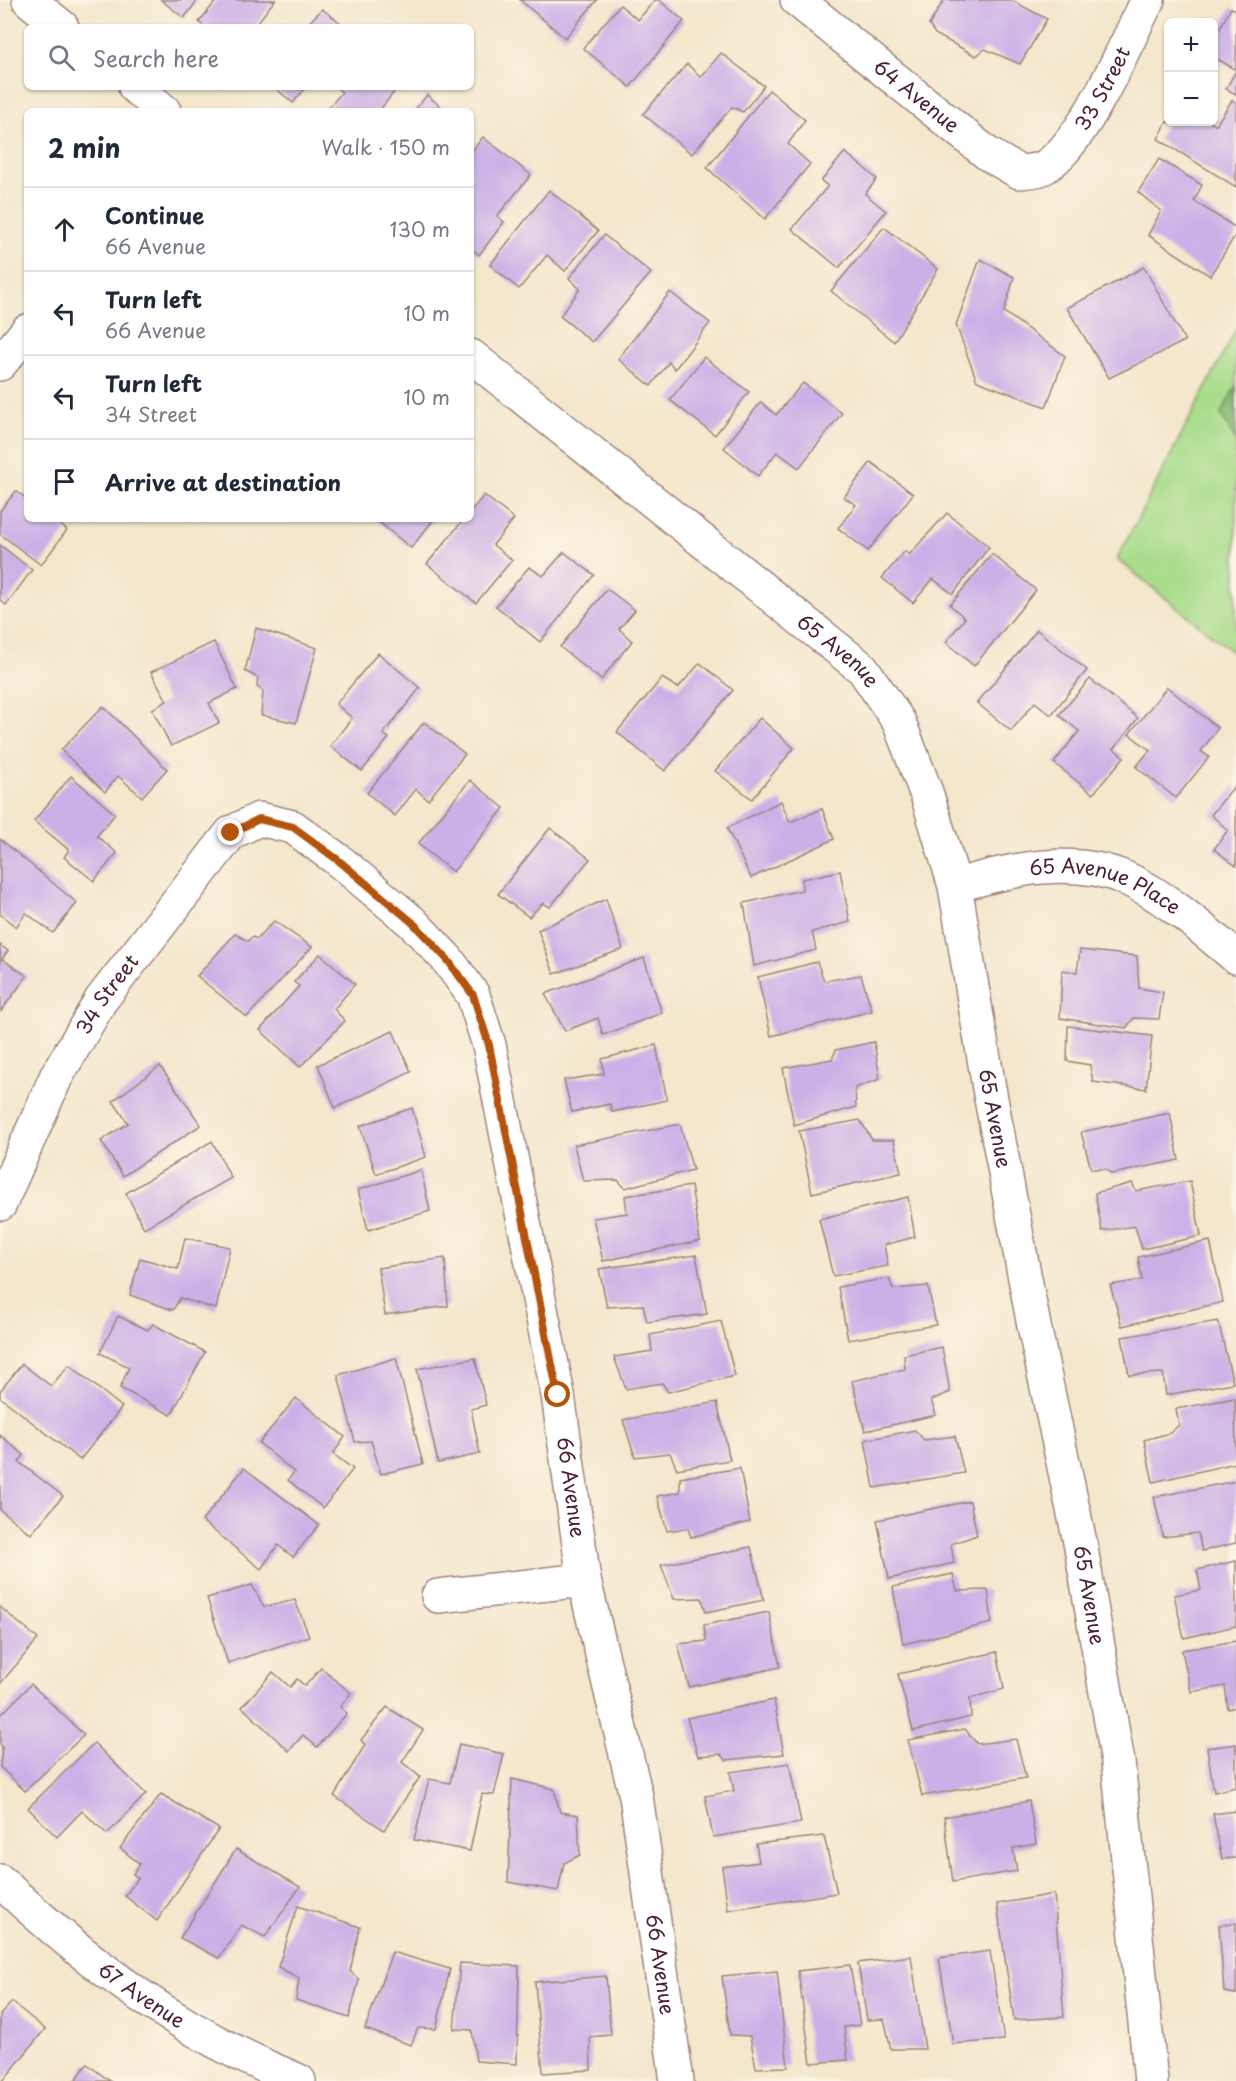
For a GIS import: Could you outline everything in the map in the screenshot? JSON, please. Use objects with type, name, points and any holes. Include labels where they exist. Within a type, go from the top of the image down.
[{"type":"street","points":[[29,0],[58,24]]},
{"type":"street","name":"64 Avenue","points":[[797,0],[988,154],[1019,172],[1045,168]]},
{"type":"street","name":"33 Street","points":[[1045,168],[1068,144],[1089,116],[1148,0]]},
{"type":"street","points":[[139,90],[160,108]]},
{"type":"street","points":[[0,364],[24,335]]},
{"type":"street","name":"65 Avenue","points":[[474,358],[863,669],[899,722],[927,795],[955,886],[1034,1326],[1080,1542],[1118,1762],[1151,2081]]},
{"type":"street","name":"34 Street","points":[[0,1204],[56,1077],[101,1000],[231,833],[259,819]]},
{"type":"street","name":"66 Avenue","points":[[259,819],[293,827],[338,860],[428,939],[447,959],[473,995],[489,1045],[558,1395],[584,1581],[636,1796],[677,2081]]},
{"type":"street","name":"65 Avenue Place","points":[[955,886],[1028,868],[1086,867],[1124,877],[1157,895],[1236,957]]},
{"type":"street","points":[[438,1596],[584,1581]]},
{"type":"street","name":"67 Avenue","points":[[0,1881],[50,1928],[122,1983],[199,2035],[299,2081]]},
{"type":"green space","points":[[1236,329],[1236,655],[1117,559]]},
{"type":"green space","points":[[1236,385],[1236,441],[1221,414]]},
{"type":"building","points":[[161,0],[198,0],[184,18]]},
{"type":"building","points":[[217,0],[275,0],[256,24],[201,24],[199,22]]},
{"type":"building","points":[[520,0],[597,0],[565,38]]},
{"type":"building","points":[[655,0],[659,0],[684,21],[630,87],[583,48],[620,5],[638,20]]},
{"type":"building","points":[[944,0],[1011,0],[1047,19],[1020,64],[985,49],[976,56],[935,34],[929,25]]},
{"type":"building","points":[[1231,8],[1236,10],[1236,70],[1218,59],[1218,32]]},
{"type":"building","points":[[322,9],[342,24],[308,24]]},
{"type":"building","points":[[721,53],[764,86],[743,112],[732,107],[692,154],[643,114],[687,64],[701,77]]},
{"type":"building","points":[[1236,71],[1236,94],[1226,89]]},
{"type":"building","points":[[278,90],[304,90],[293,103]]},
{"type":"building","points":[[339,90],[396,90],[381,108],[329,108],[342,92]]},
{"type":"building","points":[[769,90],[805,120],[788,144],[810,164],[765,219],[707,168]]},
{"type":"building","points":[[427,95],[442,108],[416,108]]},
{"type":"building","points":[[1232,100],[1236,103],[1236,187],[1158,139],[1165,126],[1218,126],[1218,122]]},
{"type":"building","points":[[483,137],[531,175],[497,216],[504,222],[479,255],[474,251],[474,148]]},
{"type":"building","points":[[845,152],[877,179],[865,194],[886,211],[839,268],[792,229],[828,186],[821,181]]},
{"type":"building","points":[[1159,159],[1202,185],[1194,201],[1236,228],[1236,234],[1210,276],[1148,235],[1161,211],[1138,192]]},
{"type":"building","points":[[549,190],[598,231],[565,271],[547,255],[519,289],[490,265]]},
{"type":"building","points":[[884,227],[938,269],[894,342],[831,291]]},
{"type":"building","points":[[604,235],[651,273],[592,342],[560,316],[580,289],[569,278]]},
{"type":"building","points":[[980,259],[1014,277],[1004,312],[1065,356],[1046,407],[977,381],[956,325]]},
{"type":"building","points":[[1144,267],[1185,341],[1109,378],[1067,308]]},
{"type":"building","points":[[670,292],[710,323],[675,369],[669,362],[651,386],[618,359]]},
{"type":"building","points":[[704,357],[749,392],[715,435],[670,400]]},
{"type":"building","points":[[803,383],[842,413],[799,468],[777,452],[758,476],[724,448],[761,402],[776,415]]},
{"type":"building","points":[[871,462],[913,494],[868,551],[838,528],[856,505],[844,497]]},
{"type":"building","points":[[16,491],[24,497],[24,522],[56,522],[67,530],[41,565],[0,534],[0,511]]},
{"type":"building","points":[[484,495],[514,519],[493,545],[512,560],[476,603],[427,564],[462,522],[474,522],[474,507]]},
{"type":"building","points":[[947,513],[989,547],[953,594],[933,579],[913,603],[882,578],[905,551],[909,555]]},
{"type":"building","points":[[379,522],[432,522],[411,548]]},
{"type":"building","points":[[0,545],[32,570],[6,605],[0,600]]},
{"type":"building","points":[[564,552],[594,575],[540,642],[496,606],[529,567],[543,576]]},
{"type":"building","points":[[992,554],[1036,590],[974,666],[946,642],[965,618],[950,605]]},
{"type":"building","points":[[607,589],[635,610],[619,629],[632,641],[601,680],[560,647]]},
{"type":"building","points":[[256,628],[317,648],[296,723],[261,715],[263,691],[257,687],[258,678],[245,671]]},
{"type":"building","points":[[1037,630],[1087,670],[1051,715],[1035,702],[1011,731],[977,703]]},
{"type":"building","points":[[214,642],[237,689],[209,703],[219,723],[171,746],[152,709],[167,701],[151,672]]},
{"type":"building","points":[[378,653],[420,688],[383,734],[389,738],[362,771],[330,746],[352,718],[336,704]]},
{"type":"building","points":[[700,663],[733,690],[665,771],[617,732],[662,678],[678,688]]},
{"type":"building","points":[[1090,679],[1138,718],[1114,749],[1124,757],[1093,794],[1054,763],[1079,731],[1059,715]]},
{"type":"building","points":[[1167,687],[1218,728],[1201,751],[1209,757],[1176,798],[1136,767],[1150,750],[1129,734]]},
{"type":"building","points":[[103,706],[167,769],[142,797],[118,776],[105,792],[61,750]]},
{"type":"building","points":[[760,718],[794,748],[752,799],[715,771]]},
{"type":"building","points":[[424,722],[465,754],[428,800],[416,789],[395,816],[367,793]]},
{"type":"building","points":[[71,776],[115,814],[97,836],[117,853],[94,881],[64,857],[69,850],[34,821]]},
{"type":"building","points":[[470,780],[504,808],[453,872],[418,844]]},
{"type":"building","points":[[1236,784],[1236,866],[1214,849],[1228,830],[1211,815]]},
{"type":"building","points":[[781,801],[790,822],[822,809],[834,839],[751,878],[727,828]]},
{"type":"building","points":[[550,828],[590,859],[550,907],[543,903],[529,917],[498,894]]},
{"type":"building","points":[[0,839],[77,903],[53,933],[26,913],[16,927],[0,914]]},
{"type":"building","points":[[840,871],[850,922],[812,932],[816,950],[754,966],[744,903],[802,890],[802,879]]},
{"type":"building","points":[[606,899],[623,949],[554,974],[538,930]]},
{"type":"building","points":[[274,921],[312,947],[247,1017],[197,976],[235,934],[248,941],[252,937],[257,939]]},
{"type":"building","points":[[0,945],[8,951],[2,959],[27,976],[1,1011]]},
{"type":"building","points":[[1080,950],[1137,956],[1139,988],[1163,992],[1159,1019],[1134,1018],[1126,1028],[1060,1018],[1062,970],[1077,972]]},
{"type":"building","points":[[320,954],[355,984],[334,1009],[345,1021],[300,1067],[260,1030],[299,986],[294,982]]},
{"type":"building","points":[[644,958],[662,1013],[603,1035],[598,1018],[565,1031],[545,994]]},
{"type":"building","points":[[817,962],[824,981],[861,975],[872,1011],[771,1036],[758,977]]},
{"type":"building","points":[[1068,1026],[1152,1036],[1146,1089],[1093,1082],[1090,1065],[1067,1061]]},
{"type":"building","points":[[393,1031],[411,1072],[335,1108],[318,1065]]},
{"type":"building","points":[[874,1042],[880,1079],[855,1088],[856,1107],[794,1125],[783,1068],[832,1059],[836,1050]]},
{"type":"building","points":[[656,1045],[667,1100],[612,1112],[610,1104],[572,1112],[564,1080],[604,1074],[602,1059]]},
{"type":"building","points":[[160,1066],[201,1125],[123,1176],[101,1141],[128,1123],[113,1101]]},
{"type":"building","points":[[412,1108],[426,1157],[376,1174],[360,1126]]},
{"type":"building","points":[[1170,1113],[1179,1160],[1112,1174],[1105,1169],[1091,1169],[1081,1132]]},
{"type":"building","points":[[860,1120],[872,1140],[894,1140],[901,1173],[812,1193],[799,1131]]},
{"type":"building","points":[[680,1124],[693,1170],[625,1188],[618,1180],[583,1181],[574,1145]]},
{"type":"building","points":[[212,1141],[231,1178],[144,1228],[126,1193]]},
{"type":"building","points":[[421,1170],[430,1211],[368,1230],[358,1190]]},
{"type":"building","points":[[1190,1181],[1201,1236],[1142,1249],[1135,1226],[1102,1231],[1095,1193],[1132,1183],[1136,1191]]},
{"type":"building","points":[[691,1186],[700,1241],[603,1261],[593,1218],[627,1213],[625,1196]]},
{"type":"building","points":[[908,1197],[915,1237],[884,1245],[888,1266],[833,1276],[819,1219]]},
{"type":"building","points":[[185,1238],[230,1247],[216,1309],[180,1298],[173,1310],[130,1295],[140,1258],[178,1269]]},
{"type":"building","points":[[1210,1241],[1223,1302],[1122,1326],[1110,1285],[1142,1280],[1138,1257]]},
{"type":"building","points":[[696,1255],[707,1314],[647,1322],[643,1305],[607,1307],[599,1269]]},
{"type":"building","points":[[445,1258],[448,1306],[385,1315],[378,1268]]},
{"type":"building","points":[[889,1278],[893,1289],[928,1286],[936,1325],[848,1340],[838,1287]]},
{"type":"building","points":[[118,1316],[148,1330],[153,1324],[205,1352],[171,1415],[120,1388],[129,1367],[100,1353]]},
{"type":"building","points":[[721,1321],[735,1376],[668,1392],[662,1383],[626,1389],[614,1357],[652,1351],[650,1335]]},
{"type":"building","points":[[1218,1321],[1233,1383],[1166,1395],[1163,1373],[1129,1375],[1122,1337]]},
{"type":"building","points":[[942,1347],[950,1392],[931,1400],[936,1415],[865,1431],[852,1381],[905,1369],[904,1355]]},
{"type":"building","points":[[396,1358],[423,1464],[381,1474],[371,1441],[355,1442],[338,1375]]},
{"type":"building","points":[[475,1358],[486,1405],[471,1409],[480,1454],[438,1463],[417,1369]]},
{"type":"building","points":[[22,1364],[51,1386],[69,1365],[122,1407],[80,1460],[0,1397],[0,1391]]},
{"type":"building","points":[[296,1398],[345,1437],[333,1454],[353,1469],[323,1508],[288,1480],[294,1472],[259,1443]]},
{"type":"building","points":[[1235,1398],[1236,1463],[1153,1482],[1144,1440],[1170,1433],[1179,1425],[1176,1409]]},
{"type":"building","points":[[717,1402],[730,1460],[677,1469],[670,1453],[635,1457],[623,1420]]},
{"type":"building","points":[[915,1430],[924,1440],[955,1436],[964,1473],[874,1488],[865,1440]]},
{"type":"building","points":[[0,1435],[24,1455],[19,1462],[63,1496],[31,1534],[0,1510]]},
{"type":"building","points":[[244,1468],[319,1525],[293,1557],[278,1545],[261,1569],[202,1521]]},
{"type":"building","points":[[740,1468],[750,1522],[691,1537],[688,1528],[667,1531],[657,1496],[680,1492],[680,1478]]},
{"type":"building","points":[[1236,1481],[1236,1543],[1202,1551],[1198,1533],[1163,1537],[1154,1497]]},
{"type":"building","points":[[970,1501],[977,1535],[951,1544],[954,1563],[889,1579],[877,1520]]},
{"type":"building","points":[[751,1547],[764,1600],[706,1612],[702,1598],[674,1599],[661,1565]]},
{"type":"building","points":[[1236,1561],[1236,1626],[1184,1638],[1174,1595],[1201,1590],[1197,1570]]},
{"type":"building","points":[[953,1574],[957,1591],[988,1590],[992,1623],[903,1644],[893,1587]]},
{"type":"building","points":[[252,1585],[264,1607],[295,1600],[309,1636],[228,1663],[207,1598]]},
{"type":"building","points":[[0,1607],[38,1639],[0,1684]]},
{"type":"building","points":[[769,1612],[780,1667],[689,1687],[678,1644],[706,1641],[704,1625]]},
{"type":"building","points":[[1236,1641],[1236,1707],[1228,1709],[1225,1686],[1191,1692],[1182,1650]]},
{"type":"building","points":[[997,1652],[1004,1689],[970,1698],[971,1717],[913,1731],[898,1674]]},
{"type":"building","points":[[321,1668],[351,1693],[340,1707],[347,1713],[317,1747],[303,1735],[289,1751],[242,1707],[273,1672],[290,1687],[297,1679],[305,1686]]},
{"type":"building","points":[[31,1684],[84,1735],[25,1791],[0,1767],[2,1747],[0,1744],[0,1716]]},
{"type":"building","points":[[774,1700],[784,1754],[726,1760],[721,1754],[698,1756],[687,1718]]},
{"type":"building","points":[[387,1707],[423,1730],[402,1762],[420,1777],[384,1830],[334,1796],[365,1745],[361,1740]]},
{"type":"building","points":[[965,1729],[977,1744],[1016,1739],[1026,1778],[922,1796],[908,1740]]},
{"type":"building","points":[[94,1743],[146,1794],[107,1834],[82,1811],[57,1837],[28,1808]]},
{"type":"building","points":[[459,1744],[504,1754],[494,1795],[482,1794],[470,1851],[414,1840],[429,1779],[450,1783]]},
{"type":"building","points":[[1236,1744],[1236,1787],[1214,1792],[1207,1748]]},
{"type":"building","points":[[789,1763],[801,1823],[713,1837],[705,1796],[734,1791],[730,1772]]},
{"type":"building","points":[[512,1779],[554,1789],[560,1812],[578,1815],[580,1855],[564,1863],[558,1891],[508,1882]]},
{"type":"building","points":[[161,1794],[219,1829],[157,1921],[125,1896],[138,1878],[133,1874],[140,1864],[120,1848]]},
{"type":"building","points":[[1029,1801],[1036,1844],[1013,1848],[1017,1871],[953,1882],[944,1817]]},
{"type":"building","points":[[1236,1811],[1236,1858],[1222,1859],[1213,1814]]},
{"type":"building","points":[[824,1836],[837,1893],[728,1910],[722,1867],[759,1862],[756,1844]]},
{"type":"building","points":[[236,1849],[300,1887],[265,1937],[241,1925],[219,1958],[180,1938]]},
{"type":"building","points":[[1054,1894],[1064,2017],[1014,2020],[997,1904]]},
{"type":"building","points":[[298,1906],[360,1927],[350,1971],[359,1980],[349,2018],[296,2000],[299,1978],[278,1967]]},
{"type":"building","points":[[1236,1923],[1236,1994],[1224,1992],[1219,1925]]},
{"type":"building","points":[[990,1951],[1004,2040],[953,2044],[939,1958]]},
{"type":"building","points":[[392,1952],[450,1969],[436,2029],[418,2028],[411,2045],[365,2029]]},
{"type":"building","points":[[911,1956],[925,2049],[891,2049],[884,2019],[867,2020],[858,1963]]},
{"type":"building","points":[[460,1963],[519,1966],[517,2064],[476,2061],[472,2030],[454,2029]]},
{"type":"building","points":[[850,1965],[860,2025],[844,2027],[848,2060],[811,2063],[798,1971]]},
{"type":"building","points":[[777,1971],[788,2067],[756,2068],[750,2036],[730,2035],[722,1976]]},
{"type":"building","points":[[606,1976],[611,2035],[590,2037],[591,2070],[543,2073],[535,1982]]},
{"type":"building","points":[[12,2002],[45,2029],[3,2081],[0,2081],[0,2015]]},
{"type":"building","points":[[87,2064],[110,2081],[75,2081]]},
{"type":"route","points":[[231,833],[259,819],[293,827],[338,860],[412,922],[447,959],[473,995],[489,1045],[558,1395]]}]
